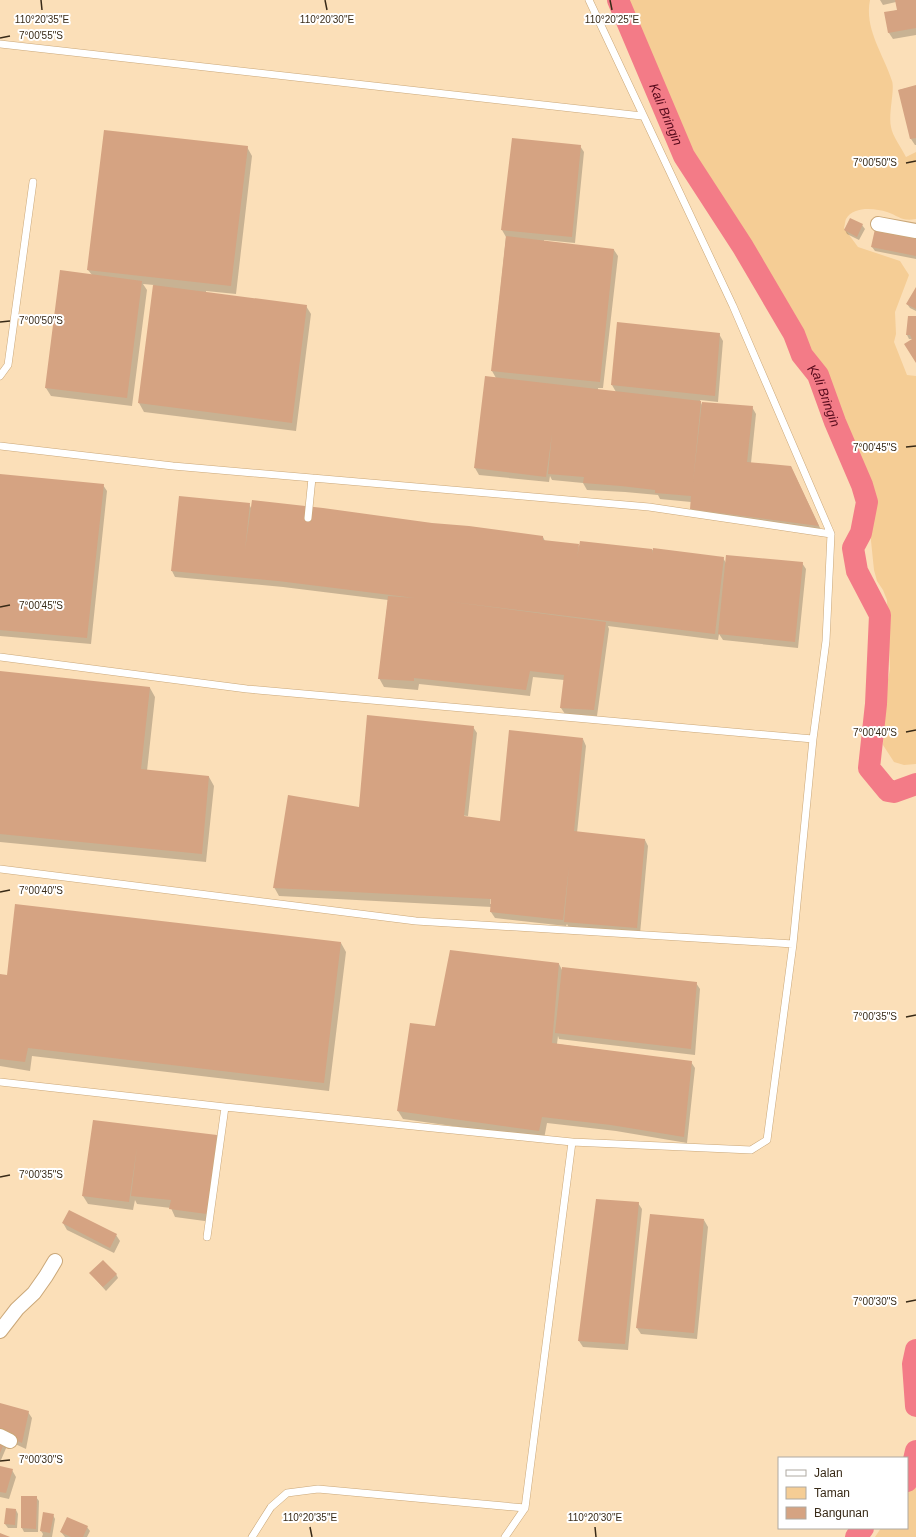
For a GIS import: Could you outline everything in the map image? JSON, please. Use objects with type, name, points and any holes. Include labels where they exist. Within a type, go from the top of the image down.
[{"type":"street","points":[[878,224],[916,230]]},
{"type":"street","points":[[0,1331],[17,1309],[34,1293],[55,1261]]},
{"type":"lane","points":[[0,1082],[225,1107],[572,1142],[751,1150],[767,1140],[793,944],[813,739],[826,641],[831,534],[732,306],[588,0]]},
{"type":"lane","points":[[0,44],[642,116]]},
{"type":"lane","points":[[0,376],[8,365],[33,182]]},
{"type":"lane","points":[[0,446],[172,466],[649,507],[831,534]]},
{"type":"lane","points":[[308,518],[312,478]]},
{"type":"lane","points":[[0,657],[247,689],[813,739]]},
{"type":"lane","points":[[0,869],[416,920],[793,944]]},
{"type":"lane","points":[[208,1237],[225,1107]]},
{"type":"lane","points":[[505,1537],[525,1508],[572,1142]]},
{"type":"lane","points":[[252,1537],[271,1507],[287,1492],[318,1489],[525,1508]]},
{"type":"green space","points":[[627,0],[870,0],[869,11],[872,32],[889,71],[893,85],[890,116],[892,130],[906,157],[916,152],[916,219],[907,220],[882,211],[865,209],[849,215],[846,219],[844,228],[858,247],[900,261],[909,275],[895,312],[896,334],[894,342],[907,375],[916,376],[916,764],[904,765],[894,762],[883,745],[885,696],[890,669],[887,600],[877,581],[874,570],[870,531],[876,510],[875,493],[865,467],[841,424],[818,363],[776,285],[745,241],[702,170],[676,113],[644,51]]},
{"type":"green space","points":[[916,1478],[916,1537],[875,1537],[880,1529],[908,1529],[908,1490]]},
{"type":"building","points":[[895,0],[916,0],[916,28],[888,33],[884,12],[897,10]]},
{"type":"building","points":[[916,85],[916,138],[910,139],[898,90]]},
{"type":"building","points":[[104,130],[248,146],[231,286],[87,270]]},
{"type":"building","points":[[512,138],[581,145],[572,237],[501,230]]},
{"type":"building","points":[[850,218],[863,224],[857,237],[844,230]]},
{"type":"building","points":[[875,229],[916,237],[916,256],[871,247]]},
{"type":"building","points":[[506,236],[614,249],[600,382],[491,371]]},
{"type":"building","points":[[60,270],[142,281],[127,398],[45,388]]},
{"type":"building","points":[[153,285],[307,305],[292,423],[138,403]]},
{"type":"building","points":[[916,287],[916,309],[906,304]]},
{"type":"building","points":[[908,316],[916,316],[916,363],[904,344],[912,339],[910,335],[906,335]]},
{"type":"building","points":[[617,322],[720,333],[715,396],[611,385]]},
{"type":"building","points":[[485,376],[701,401],[693,482],[702,402],[753,406],[747,462],[791,466],[819,526],[690,509],[691,496],[655,493],[655,490],[583,483],[584,477],[548,474],[552,434],[546,477],[474,468]]},
{"type":"building","points":[[0,474],[104,484],[87,638],[0,630]]},
{"type":"building","points":[[179,496],[250,503],[245,550],[252,500],[543,536],[543,540],[579,544],[577,558],[580,541],[652,549],[652,554],[653,548],[724,557],[715,634],[445,601],[606,622],[594,710],[560,708],[564,675],[530,671],[526,690],[414,678],[414,681],[378,679],[388,596],[415,598],[278,581],[171,571]]},
{"type":"building","points":[[726,555],[803,562],[795,642],[718,634]]},
{"type":"building","points":[[0,671],[150,687],[141,769],[209,776],[202,854],[0,834]]},
{"type":"building","points":[[367,715],[474,726],[464,816],[500,821],[509,730],[583,738],[574,831],[645,839],[637,928],[564,922],[569,866],[563,920],[490,912],[491,899],[273,888],[288,795],[359,807]]},
{"type":"building","points":[[15,904],[341,942],[324,1083],[28,1048],[25,1062],[0,1059],[0,974],[7,975]]},
{"type":"building","points":[[450,950],[559,963],[552,1043],[692,1061],[684,1137],[611,1125],[542,1117],[539,1131],[397,1111],[410,1023],[435,1026]]},
{"type":"building","points":[[562,967],[697,982],[691,1049],[555,1033]]},
{"type":"building","points":[[93,1120],[217,1135],[207,1214],[169,1209],[171,1200],[131,1196],[137,1147],[129,1202],[82,1196]]},
{"type":"building","points":[[596,1199],[639,1202],[625,1344],[578,1341]]},
{"type":"building","points":[[69,1210],[117,1234],[110,1248],[62,1223]]},
{"type":"building","points":[[650,1214],[704,1219],[694,1333],[636,1328]]},
{"type":"building","points":[[103,1260],[117,1274],[103,1287],[89,1273]]},
{"type":"building","points":[[0,1403],[29,1411],[22,1443],[0,1433]]},
{"type":"building","points":[[0,1439],[5,1441],[0,1453]]},
{"type":"building","points":[[0,1466],[13,1469],[6,1493],[0,1492]]},
{"type":"building","points":[[21,1496],[37,1496],[36,1529],[21,1528]]},
{"type":"building","points":[[6,1508],[16,1509],[15,1525],[4,1524]]},
{"type":"building","points":[[43,1512],[54,1514],[50,1533],[40,1531]]},
{"type":"building","points":[[67,1517],[88,1526],[83,1537],[71,1537],[60,1532]]},
{"type":"building","points":[[0,1533],[10,1537],[0,1537]]},
{"type":"waterway","name":"Kali Bringin","points":[[618,0],[684,156],[743,247],[794,334],[802,355],[818,375],[835,422],[862,485],[867,502],[861,533],[853,548],[857,571],[880,615],[876,704],[869,768],[888,791],[894,792],[916,784]]},
{"type":"waterway","name":"Kali Bringin","points":[[916,1350],[913,1364],[916,1406]]},
{"type":"waterway","name":"Kali Bringin","points":[[908,1480],[910,1477],[916,1451]]},
{"type":"waterway","name":"Kali Bringin","points":[[856,1537],[862,1529]]}]
